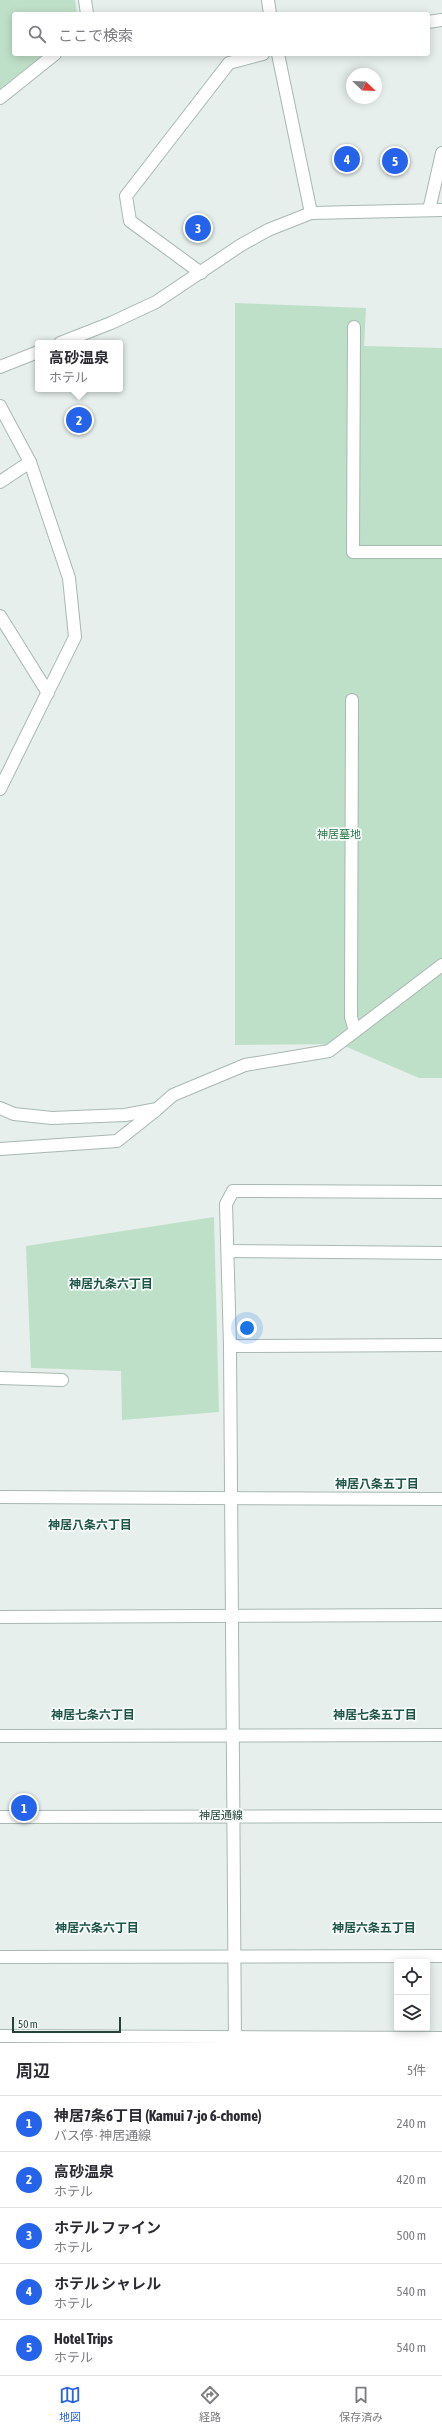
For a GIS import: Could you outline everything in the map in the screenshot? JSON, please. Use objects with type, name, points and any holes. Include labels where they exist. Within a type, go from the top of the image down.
[{"type":"street","points":[[85,0],[87,12]]},
{"type":"street","points":[[268,0],[270,12]]},
{"type":"street","points":[[430,22],[442,20]]},
{"type":"street","points":[[0,98],[52,56]]},
{"type":"street","points":[[201,273],[130,221],[126,196],[229,63],[255,56]]},
{"type":"street","points":[[278,56],[311,213]]},
{"type":"street","points":[[429,210],[442,153]]},
{"type":"street","points":[[68,340],[111,323],[156,302],[268,230],[311,213],[442,210]]},
{"type":"street","points":[[354,326],[353,552],[442,552]]},
{"type":"street","points":[[0,367],[35,353]]},
{"type":"street","points":[[0,406],[30,462],[69,578],[75,637],[0,789]]},
{"type":"street","points":[[0,482],[30,462]]},
{"type":"street","points":[[0,616],[48,693]]},
{"type":"street","points":[[352,700],[351,1017],[355,1031]]},
{"type":"street","points":[[0,1149],[117,1141],[173,1095],[245,1065],[329,1051],[442,965]]},
{"type":"street","points":[[0,1108],[14,1114],[52,1118],[124,1115],[157,1109]]},
{"type":"street","points":[[235,2040],[232,1815],[233,1616],[230,1346],[226,1204],[233,1191],[442,1192]]},
{"type":"street","points":[[228,1251],[442,1253]]},
{"type":"street","points":[[230,1346],[442,1345]]},
{"type":"street","points":[[0,1378],[62,1380]]},
{"type":"street","points":[[0,1497],[442,1498]]},
{"type":"street","points":[[0,1617],[442,1615]]},
{"type":"street","points":[[0,1736],[232,1734],[442,1735]]},
{"type":"street","name":"神居通線","points":[[0,1817],[232,1815],[442,1816]]},
{"type":"street","points":[[0,1957],[233,1958],[442,1956]]},
{"type":"street","points":[[0,2036],[235,2040],[442,2038]]},
{"type":"green space","points":[[0,0],[75,0],[77,12],[12,12],[12,56],[41,56],[0,89]]},
{"type":"green space","name":"神居墓地","points":[[235,303],[366,308],[364,346],[442,348],[442,1078],[419,1078],[340,1044],[235,1045]]},
{"type":"green space","points":[[214,1217],[219,1412],[122,1420],[121,1371],[31,1368],[26,1246]]},
{"type":"place","name":"ホテル シャレル","points":[[347,159]]},
{"type":"place","name":"Hotel Trips","points":[[395,161]]},
{"type":"place","name":"ホテル ファイン","points":[[198,228]]},
{"type":"place","name":"高砂温泉","points":[[79,420]]},
{"type":"place","name":"神居7条6丁目 (Kamui 7-jo 6-chome)","points":[[24,1808]]},
{"type":"district","name":"神居九条六丁目","points":[[111,1284]]},
{"type":"district","name":"神居八条五丁目","points":[[377,1484]]},
{"type":"district","name":"神居八条六丁目","points":[[90,1525]]},
{"type":"district","name":"神居七条六丁目","points":[[93,1715]]},
{"type":"district","name":"神居七条五丁目","points":[[375,1715]]},
{"type":"district","name":"神居六条六丁目","points":[[97,1928]]},
{"type":"district","name":"神居六条五丁目","points":[[374,1928]]}]
